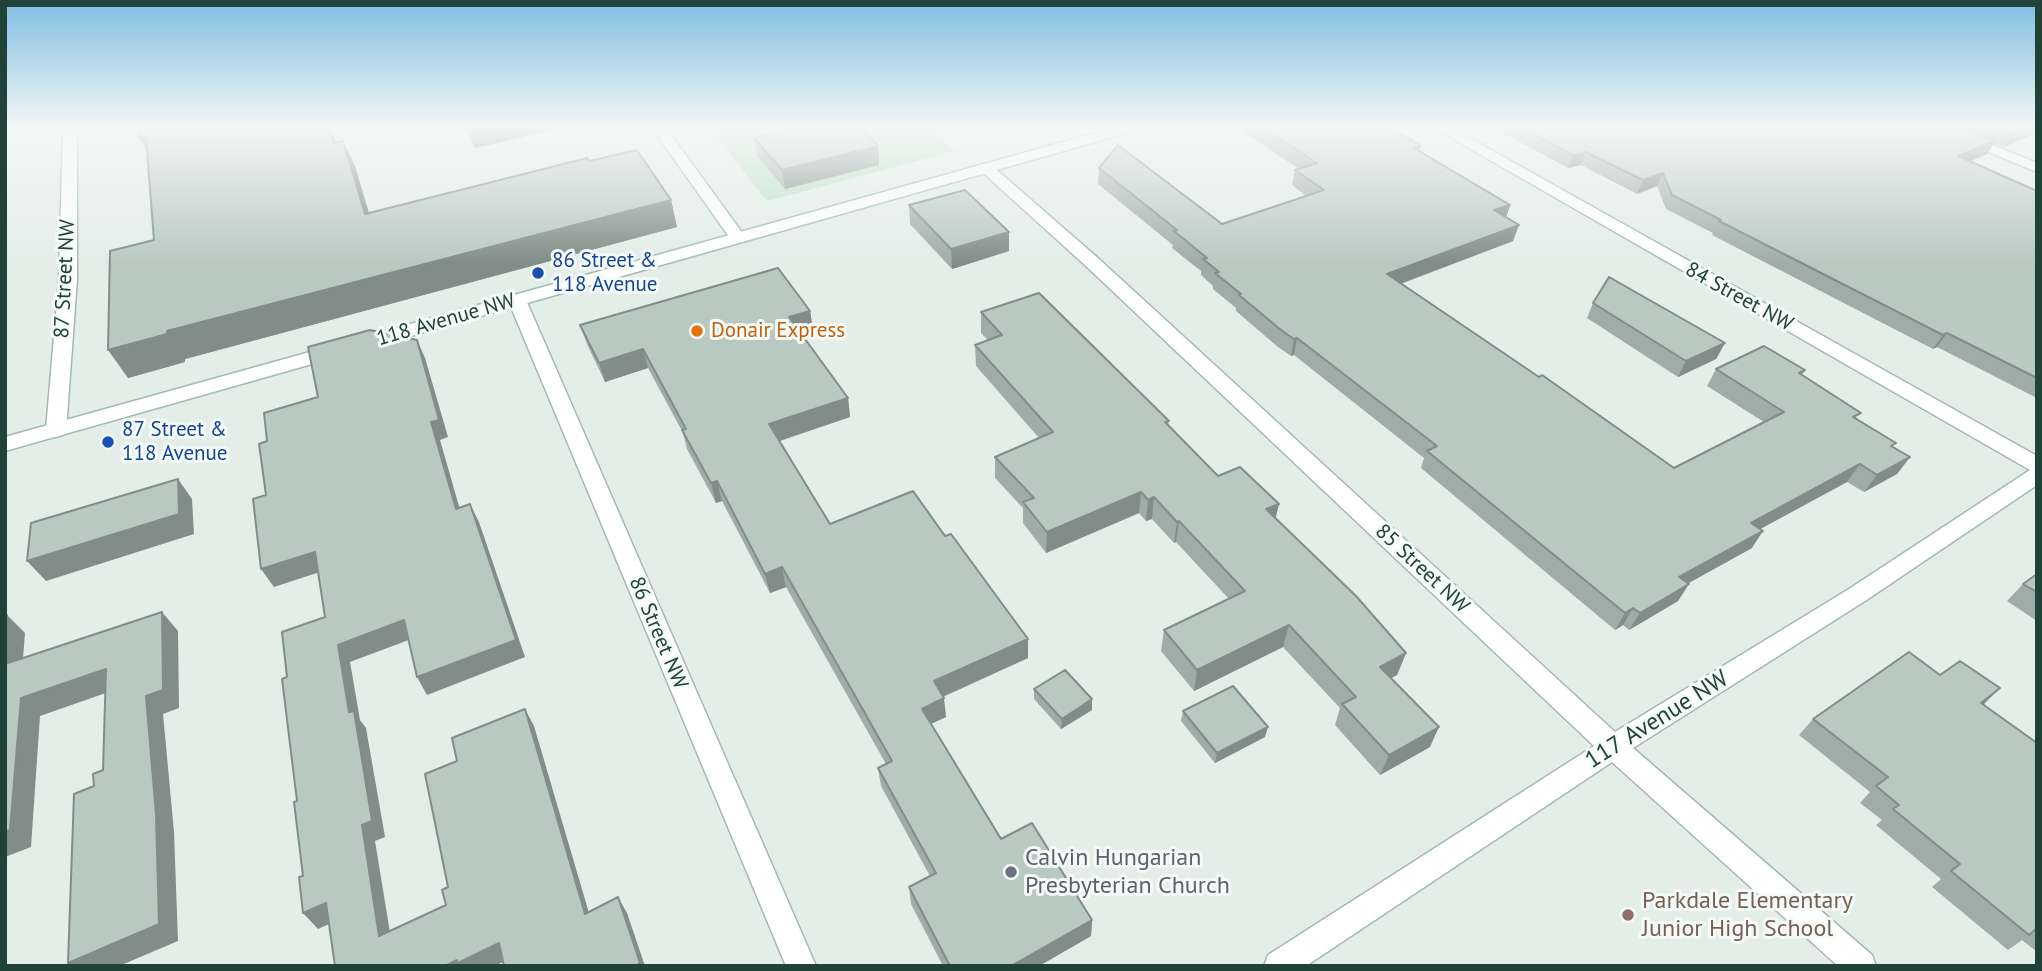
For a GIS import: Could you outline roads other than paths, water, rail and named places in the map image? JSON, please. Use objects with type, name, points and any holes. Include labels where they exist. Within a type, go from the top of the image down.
[{"type":"street","name":"87 Street NW","points":[[56,430],[68,279],[69,173]]},
{"type":"street","points":[[692,173],[738,238]]},
{"type":"street","name":"118 Avenue NW","points":[[5,444],[967,173]]},
{"type":"street","name":"85 Street NW","points":[[992,173],[1093,263],[1613,747],[1861,966]]},
{"type":"street","name":"84 Street NW","points":[[1521,173],[2037,465]]},
{"type":"street","name":"86 Street NW","points":[[517,300],[801,966]]},
{"type":"street","name":"117 Avenue NW","points":[[1279,966],[1613,747],[1857,595],[2037,475]]},
{"type":"place","name":"86 Street & 118 Avenue","points":[[538,273]]},
{"type":"place","name":"Donair Express","points":[[697,331]]},
{"type":"place","name":"87 Street & 118 Avenue","points":[[108,442]]},
{"type":"place","name":"Calvin Hungarian Presbyterian Church","points":[[1011,872]]},
{"type":"place","name":"Parkdale Elementary Junior High School","points":[[1628,915]]}]
